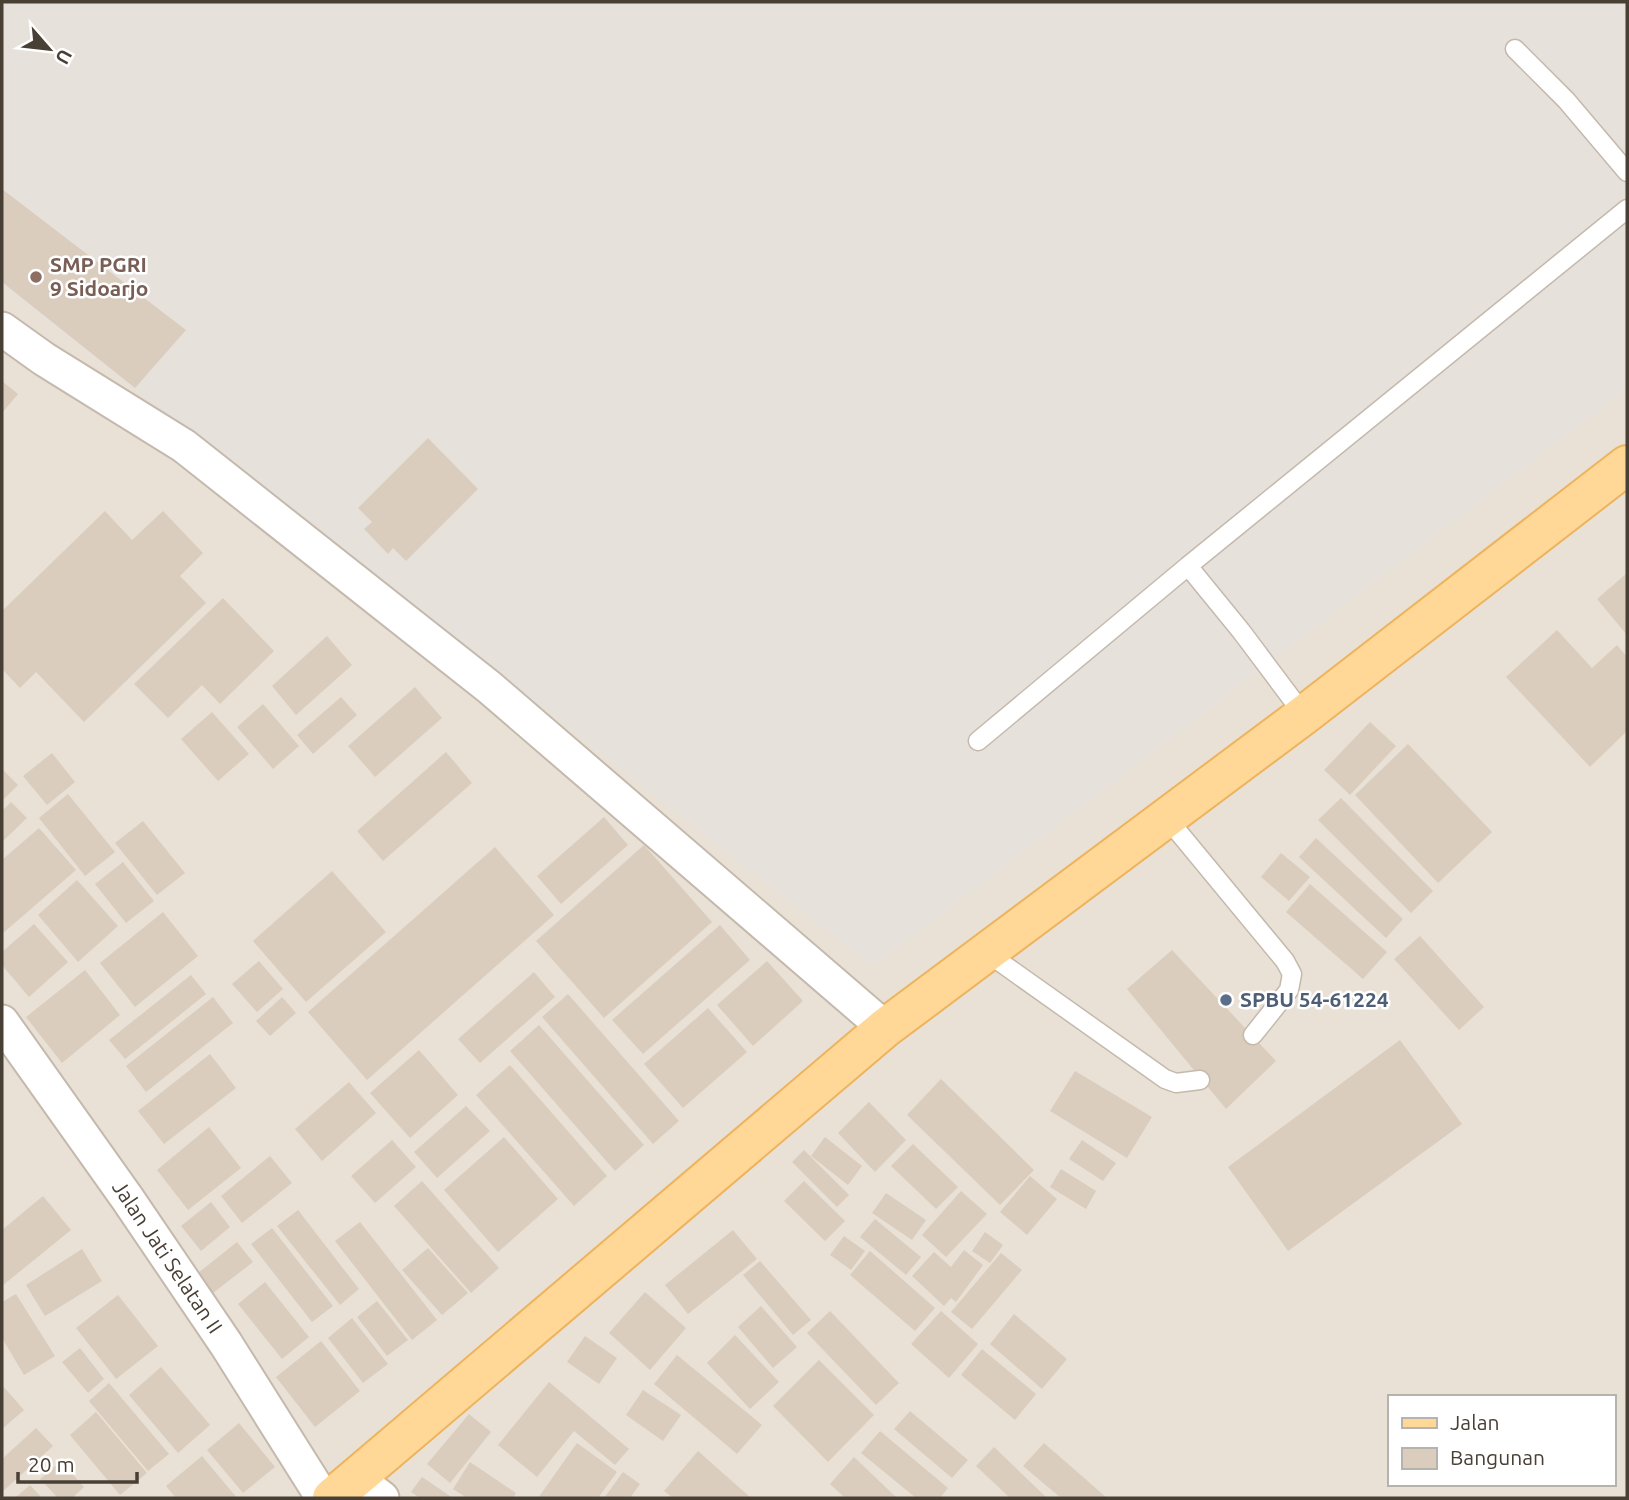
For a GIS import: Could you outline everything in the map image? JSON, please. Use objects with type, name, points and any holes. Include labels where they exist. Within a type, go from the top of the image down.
[{"type":"main road","points":[[357,1491],[885,1028],[1304,715],[1627,465]]},
{"type":"street","points":[[2,329],[44,359],[184,446],[489,687],[885,1028]]},
{"type":"street","name":"Jalan Jati Selatan II","points":[[2,1022],[204,1311],[323,1498]]},
{"type":"lane","points":[[1515,50],[1566,100],[1627,172]]},
{"type":"lane","points":[[978,741],[1188,566],[1627,209]]},
{"type":"lane","points":[[1188,566],[1304,715]]},
{"type":"lane","points":[[1166,817],[1292,974],[1289,990],[1253,1035]]},
{"type":"lane","points":[[985,952],[1165,1079],[1177,1083],[1200,1080]]},
{"type":"shaded area","points":[[2,2],[1627,2],[1627,1498],[2,1498]]},
{"type":"shaded area","points":[[2,2],[1627,2],[1627,389],[873,967],[2,285]]},
{"type":"building","points":[[2,189],[186,330],[135,388],[2,282]]},
{"type":"building","points":[[2,381],[18,394],[2,413]]},
{"type":"building","points":[[428,438],[478,489],[406,561],[393,548],[388,554],[364,529],[372,522],[358,508]]},
{"type":"building","points":[[105,511],[132,540],[163,511],[203,553],[180,576],[206,603],[84,722],[36,672],[20,688],[2,669],[2,611]]},
{"type":"building","points":[[1627,573],[1627,635],[1597,599]]},
{"type":"building","points":[[223,598],[274,651],[220,704],[202,685],[168,718],[134,684]]},
{"type":"building","points":[[1557,630],[1592,668],[1617,645],[1627,657],[1627,731],[1590,767],[1506,677]]},
{"type":"building","points":[[327,636],[352,665],[296,715],[272,686]]},
{"type":"building","points":[[415,687],[442,718],[375,777],[348,746]]},
{"type":"building","points":[[341,697],[357,715],[313,754],[297,735]]},
{"type":"building","points":[[263,704],[299,746],[273,769],[237,727]]},
{"type":"building","points":[[212,712],[249,754],[218,781],[181,739]]},
{"type":"building","points":[[1370,722],[1396,746],[1350,795],[1324,770]]},
{"type":"building","points":[[1408,744],[1492,832],[1438,883],[1355,795]]},
{"type":"building","points":[[446,752],[472,783],[383,861],[357,831]]},
{"type":"building","points":[[52,753],[75,782],[47,805],[23,776]]},
{"type":"building","points":[[2,769],[18,785],[2,801]]},
{"type":"building","points":[[68,794],[115,852],[85,876],[39,818]]},
{"type":"building","points":[[1341,798],[1433,891],[1411,913],[1318,820]]},
{"type":"building","points":[[11,802],[27,818],[2,842],[2,811]]},
{"type":"building","points":[[604,817],[628,845],[561,904],[537,876]]},
{"type":"building","points":[[143,821],[185,873],[157,895],[115,843]]},
{"type":"building","points":[[39,828],[76,870],[2,934],[2,860]]},
{"type":"building","points":[[1316,838],[1403,919],[1386,938],[1299,857]]},
{"type":"building","points":[[644,845],[712,922],[604,1018],[536,941]]},
{"type":"building","points":[[495,847],[554,915],[367,1080],[308,1012]]},
{"type":"building","points":[[1281,853],[1310,877],[1289,901],[1261,877]]},
{"type":"building","points":[[123,862],[154,901],[126,923],[95,884]]},
{"type":"building","points":[[332,871],[386,932],[306,1002],[253,941]]},
{"type":"building","points":[[77,880],[118,926],[78,962],[38,915]]},
{"type":"building","points":[[1310,884],[1387,952],[1363,979],[1286,912]]},
{"type":"building","points":[[163,912],[198,956],[135,1007],[100,963]]},
{"type":"building","points":[[34,924],[68,962],[29,997],[2,965],[2,952]]},
{"type":"building","points":[[720,925],[750,960],[643,1054],[612,1020]]},
{"type":"building","points":[[1420,936],[1484,1007],[1459,1030],[1394,959]]},
{"type":"building","points":[[1172,950],[1276,1061],[1226,1109],[1127,989]]},
{"type":"building","points":[[259,961],[283,989],[257,1012],[232,984]]},
{"type":"building","points":[[767,961],[803,1001],[753,1046],[717,1005]]},
{"type":"building","points":[[85,970],[120,1015],[62,1063],[26,1017]]},
{"type":"building","points":[[534,972],[555,997],[480,1063],[458,1039]]},
{"type":"building","points":[[191,975],[206,994],[125,1059],[109,1040]]},
{"type":"building","points":[[568,994],[679,1121],[653,1144],[542,1017]]},
{"type":"building","points":[[213,997],[233,1023],[146,1092],[126,1066]]},
{"type":"building","points":[[282,997],[296,1013],[270,1036],[256,1021]]},
{"type":"building","points":[[708,1008],[747,1052],[683,1108],[644,1064]]},
{"type":"building","points":[[539,1025],[644,1145],[615,1171],[510,1051]]},
{"type":"building","points":[[1400,1040],[1462,1124],[1288,1251],[1228,1167]]},
{"type":"building","points":[[419,1050],[458,1095],[410,1138],[370,1093]]},
{"type":"building","points":[[210,1054],[236,1088],[164,1144],[138,1111]]},
{"type":"building","points":[[510,1065],[607,1176],[574,1206],[476,1095]]},
{"type":"building","points":[[1075,1071],[1152,1117],[1127,1158],[1050,1111]]},
{"type":"building","points":[[941,1079],[1034,1170],[1000,1205],[907,1115]]},
{"type":"building","points":[[349,1082],[376,1113],[322,1161],[295,1129]]},
{"type":"building","points":[[869,1102],[906,1140],[875,1172],[838,1133]]},
{"type":"building","points":[[466,1106],[490,1131],[437,1178],[414,1152]]},
{"type":"building","points":[[209,1127],[241,1168],[188,1210],[157,1170]]},
{"type":"building","points":[[504,1137],[558,1199],[498,1252],[444,1190]]},
{"type":"building","points":[[825,1137],[862,1166],[848,1185],[811,1156]]},
{"type":"building","points":[[392,1140],[416,1167],[375,1203],[351,1176]]},
{"type":"building","points":[[1082,1140],[1116,1163],[1103,1181],[1069,1159]]},
{"type":"building","points":[[913,1144],[958,1187],[936,1209],[891,1166]]},
{"type":"building","points":[[804,1150],[849,1195],[837,1207],[792,1162]]},
{"type":"building","points":[[270,1156],[292,1183],[242,1223],[221,1196]]},
{"type":"building","points":[[1061,1169],[1096,1191],[1086,1209],[1050,1187]]},
{"type":"building","points":[[1030,1176],[1057,1199],[1027,1235],[1000,1212]]},
{"type":"building","points":[[422,1181],[499,1268],[471,1293],[394,1206]]},
{"type":"building","points":[[804,1181],[845,1221],[825,1241],[784,1201]]},
{"type":"building","points":[[961,1191],[987,1214],[946,1257],[922,1235]]},
{"type":"building","points":[[886,1193],[926,1220],[912,1240],[872,1213]]},
{"type":"building","points":[[43,1196],[71,1230],[2,1286],[2,1230]]},
{"type":"building","points":[[211,1202],[230,1227],[201,1251],[181,1226]]},
{"type":"building","points":[[298,1210],[359,1289],[340,1305],[277,1226]]},
{"type":"building","points":[[875,1219],[921,1257],[906,1275],[860,1237]]},
{"type":"building","points":[[360,1222],[437,1320],[412,1340],[335,1241]]},
{"type":"building","points":[[272,1228],[333,1306],[312,1322],[251,1244]]},
{"type":"building","points":[[733,1230],[757,1259],[688,1314],[665,1285]]},
{"type":"building","points":[[985,1232],[1003,1245],[990,1263],[972,1251]]},
{"type":"building","points":[[844,1236],[865,1251],[851,1270],[830,1255]]},
{"type":"building","points":[[237,1242],[253,1262],[213,1293],[198,1273]]},
{"type":"building","points":[[428,1248],[468,1293],[442,1315],[402,1270]]},
{"type":"building","points":[[82,1249],[102,1281],[45,1316],[26,1285]]},
{"type":"building","points":[[964,1250],[983,1265],[956,1302],[951,1298],[944,1306],[912,1276],[934,1252],[951,1267]]},
{"type":"building","points":[[870,1251],[935,1308],[915,1331],[850,1275]]},
{"type":"building","points":[[1001,1253],[1022,1270],[972,1329],[951,1312]]},
{"type":"building","points":[[760,1261],[811,1320],[793,1335],[743,1275]]},
{"type":"building","points":[[265,1282],[309,1337],[282,1359],[238,1304]]},
{"type":"building","points":[[645,1292],[686,1328],[650,1370],[609,1333]]},
{"type":"building","points":[[16,1294],[55,1356],[24,1375],[2,1338],[2,1302]]},
{"type":"building","points":[[118,1295],[158,1346],[116,1379],[76,1328]]},
{"type":"building","points":[[377,1301],[408,1340],[387,1356],[357,1317]]},
{"type":"building","points":[[761,1306],[797,1347],[773,1368],[738,1327]]},
{"type":"building","points":[[830,1311],[899,1383],[876,1405],[807,1333]]},
{"type":"building","points":[[941,1311],[978,1344],[949,1378],[911,1344]]},
{"type":"building","points":[[1014,1314],[1067,1359],[1042,1389],[990,1344]]},
{"type":"building","points":[[352,1318],[388,1364],[363,1383],[328,1338]]},
{"type":"building","points":[[735,1335],[779,1382],[750,1409],[707,1363]]},
{"type":"building","points":[[585,1336],[617,1358],[599,1384],[567,1362]]},
{"type":"building","points":[[321,1341],[360,1391],[315,1427],[276,1377]]},
{"type":"building","points":[[80,1348],[104,1379],[88,1393],[62,1362]]},
{"type":"building","points":[[982,1349],[1036,1394],[1015,1420],[961,1375]]},
{"type":"building","points":[[677,1355],[762,1425],[737,1454],[654,1384]]},
{"type":"building","points":[[819,1360],[874,1415],[828,1462],[773,1406]]},
{"type":"building","points":[[161,1367],[210,1425],[178,1453],[129,1395]]},
{"type":"building","points":[[549,1382],[629,1449],[615,1465],[574,1431],[537,1477],[498,1445]]},
{"type":"building","points":[[109,1383],[169,1454],[148,1471],[89,1401]]},
{"type":"building","points":[[2,1385],[24,1410],[2,1429]]},
{"type":"building","points":[[643,1390],[681,1415],[663,1441],[626,1415]]},
{"type":"building","points":[[910,1411],[968,1460],[952,1478],[894,1429]]},
{"type":"building","points":[[96,1412],[147,1473],[120,1495],[70,1435]]},
{"type":"building","points":[[469,1414],[491,1432],[450,1483],[427,1464]]},
{"type":"building","points":[[239,1423],[275,1467],[243,1493],[207,1450]]},
{"type":"building","points":[[36,1428],[53,1446],[2,1492],[2,1459]]},
{"type":"building","points":[[880,1431],[948,1488],[940,1498],[916,1498],[861,1453]]},
{"type":"building","points":[[577,1443],[617,1472],[598,1498],[538,1498]]},
{"type":"building","points":[[1044,1443],[1107,1498],[1061,1498],[1023,1466]]},
{"type":"building","points":[[994,1447],[1047,1498],[1010,1498],[976,1466]]},
{"type":"building","points":[[698,1451],[750,1497],[673,1498],[664,1491]]},
{"type":"building","points":[[202,1456],[237,1498],[176,1498],[166,1486]]},
{"type":"building","points":[[854,1457],[897,1498],[845,1498],[830,1484]]},
{"type":"building","points":[[61,1461],[84,1487],[72,1498],[58,1498],[40,1479]]},
{"type":"building","points":[[470,1462],[516,1493],[513,1498],[467,1498],[453,1489]]},
{"type":"building","points":[[623,1472],[640,1484],[630,1498],[604,1498]]},
{"type":"building","points":[[422,1477],[453,1498],[420,1498],[411,1492]]},
{"type":"building","points":[[30,1485],[42,1498],[15,1498]]},
{"type":"place","name":"SMP PGRI 9 Sidoarjo","points":[[36,277]]},
{"type":"place","name":"SPBU 54-61224","points":[[1226,1000]]}]
